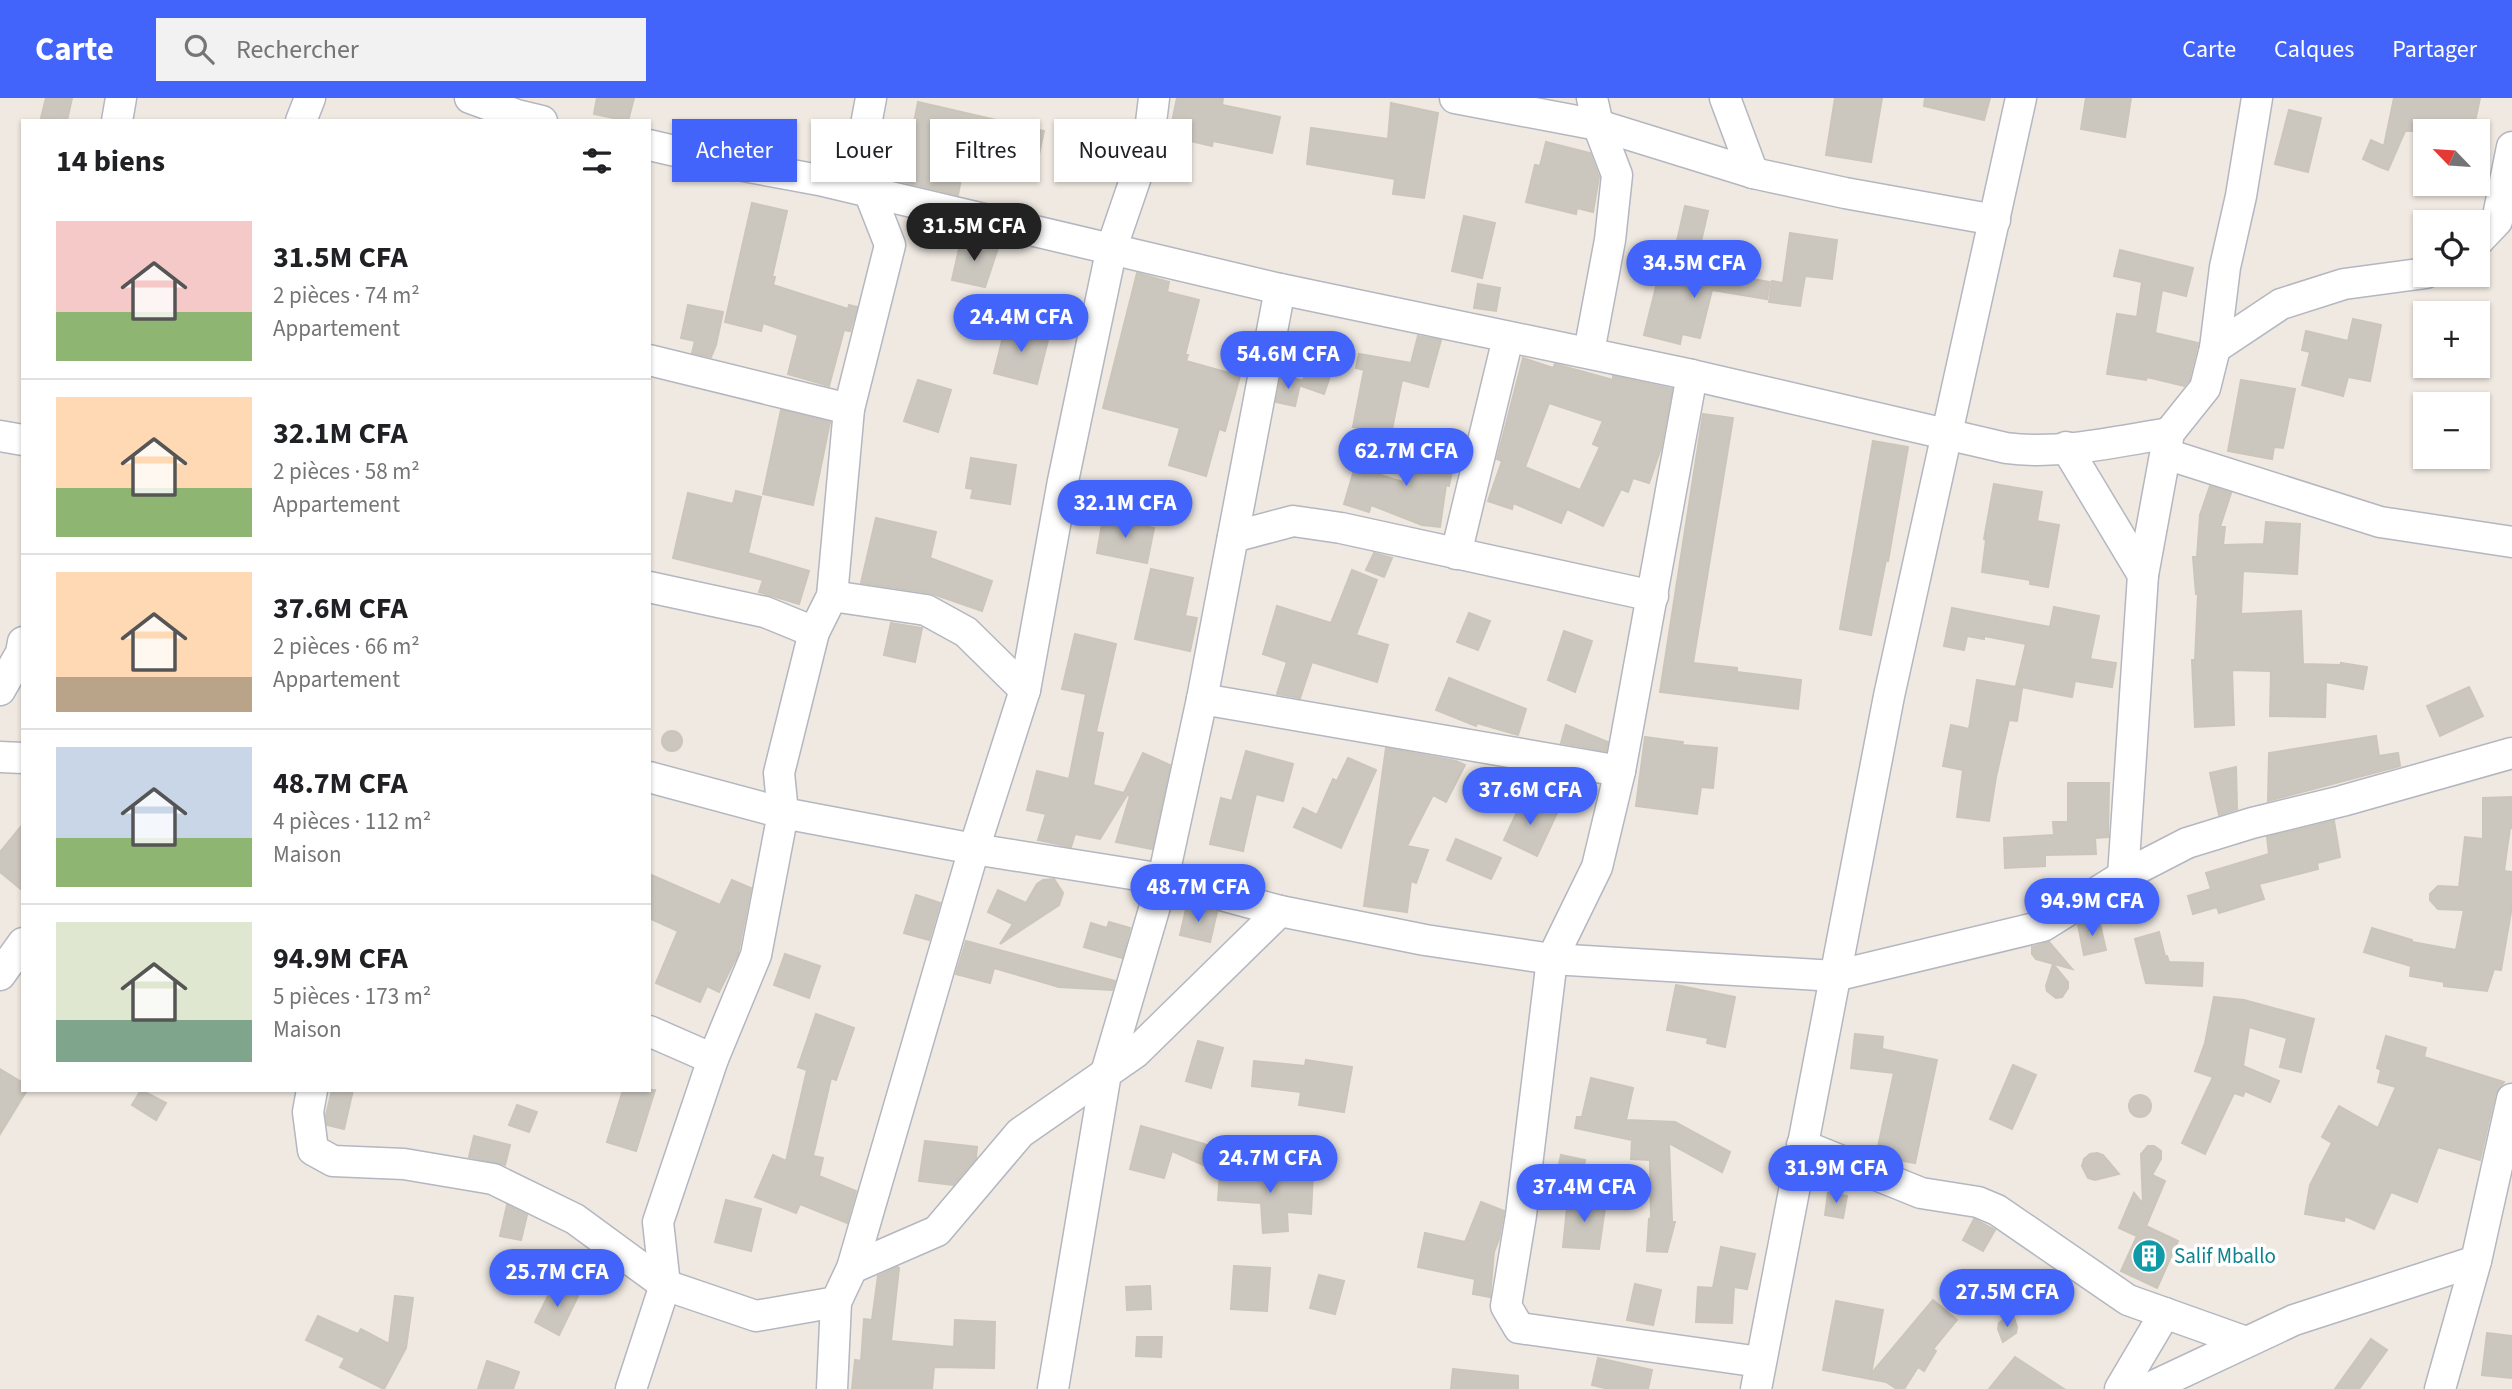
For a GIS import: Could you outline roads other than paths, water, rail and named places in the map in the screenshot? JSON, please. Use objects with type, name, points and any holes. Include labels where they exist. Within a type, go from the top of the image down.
[{"type":"street","points":[[117,119],[121,98]]},
{"type":"street","points":[[303,119],[310,98]]},
{"type":"street","points":[[470,98],[524,114]]},
{"type":"street","points":[[631,1389],[665,1285],[659,1223],[713,1059],[756,955],[783,813],[779,773],[814,632],[832,596],[849,409],[890,245],[870,194],[858,173],[871,98]]},
{"type":"street","points":[[832,1389],[836,1302],[852,1268],[974,849],[1025,690],[1063,481],[1112,247],[1149,139],[1154,98]]},
{"type":"street","points":[[1455,98],[1595,111],[1753,173],[1844,193],[1995,220]]},
{"type":"street","points":[[1725,98],[1753,173]]},
{"type":"street","points":[[1692,375],[1620,771],[1597,867],[1552,959],[1521,1215],[1506,1306],[1519,1328],[1758,1376],[1889,696],[2021,98]]},
{"type":"street","points":[[2123,876],[2143,575],[2167,443],[2205,388],[2215,348],[2225,267],[2241,196],[2257,98]]},
{"type":"street","points":[[1590,352],[1610,240],[1617,175],[1595,111]]},
{"type":"street","points":[[651,145],[819,180],[870,194],[1112,247],[1280,289],[1508,338],[1590,352],[1947,436],[2031,452],[2066,447],[2167,443],[2380,522],[2512,542]]},
{"type":"street","points":[[2490,229],[2497,221],[2512,147]]},
{"type":"street","points":[[2215,348],[2281,304],[2344,284],[2413,275]]},
{"type":"street","points":[[1053,1389],[1107,1073],[1163,879],[1202,699],[1280,289]]},
{"type":"street","points":[[1456,554],[1508,338]]},
{"type":"street","points":[[651,360],[849,409]]},
{"type":"street","points":[[0,436],[21,440]]},
{"type":"street","points":[[2066,447],[2143,575]]},
{"type":"street","points":[[1233,537],[1293,522],[1341,527],[1653,596]]},
{"type":"street","points":[[651,587],[765,612],[814,632]]},
{"type":"street","points":[[832,596],[926,610],[966,632],[1025,690]]},
{"type":"street","points":[[0,690],[17,648]]},
{"type":"street","points":[[1202,699],[1620,771]]},
{"type":"street","points":[[651,778],[783,813],[974,849],[1163,879],[1280,911],[1425,940],[1552,959],[1835,976],[2043,926],[2123,876],[2200,839],[2512,752]]},
{"type":"street","points":[[0,757],[21,758]]},
{"type":"street","points":[[852,1268],[937,1231],[1020,1133],[1135,1053],[1280,911]]},
{"type":"street","points":[[0,975],[21,946]]},
{"type":"street","points":[[651,1032],[713,1059]]},
{"type":"street","points":[[312,1092],[308,1112],[313,1150],[333,1161],[404,1164],[493,1179],[575,1219],[665,1285],[756,1316],[836,1302]]},
{"type":"street","points":[[2440,1389],[2476,1261],[2512,1099]]},
{"type":"street","points":[[1802,1144],[1921,1192],[1978,1202],[1997,1210],[2128,1300],[2246,1342]]},
{"type":"street","points":[[2147,1389],[2294,1320],[2476,1261]]},
{"type":"street","points":[[2120,1389],[2165,1313]]},
{"type":"place","name":"Salif Mballo","points":[[2149,1256]]}]
